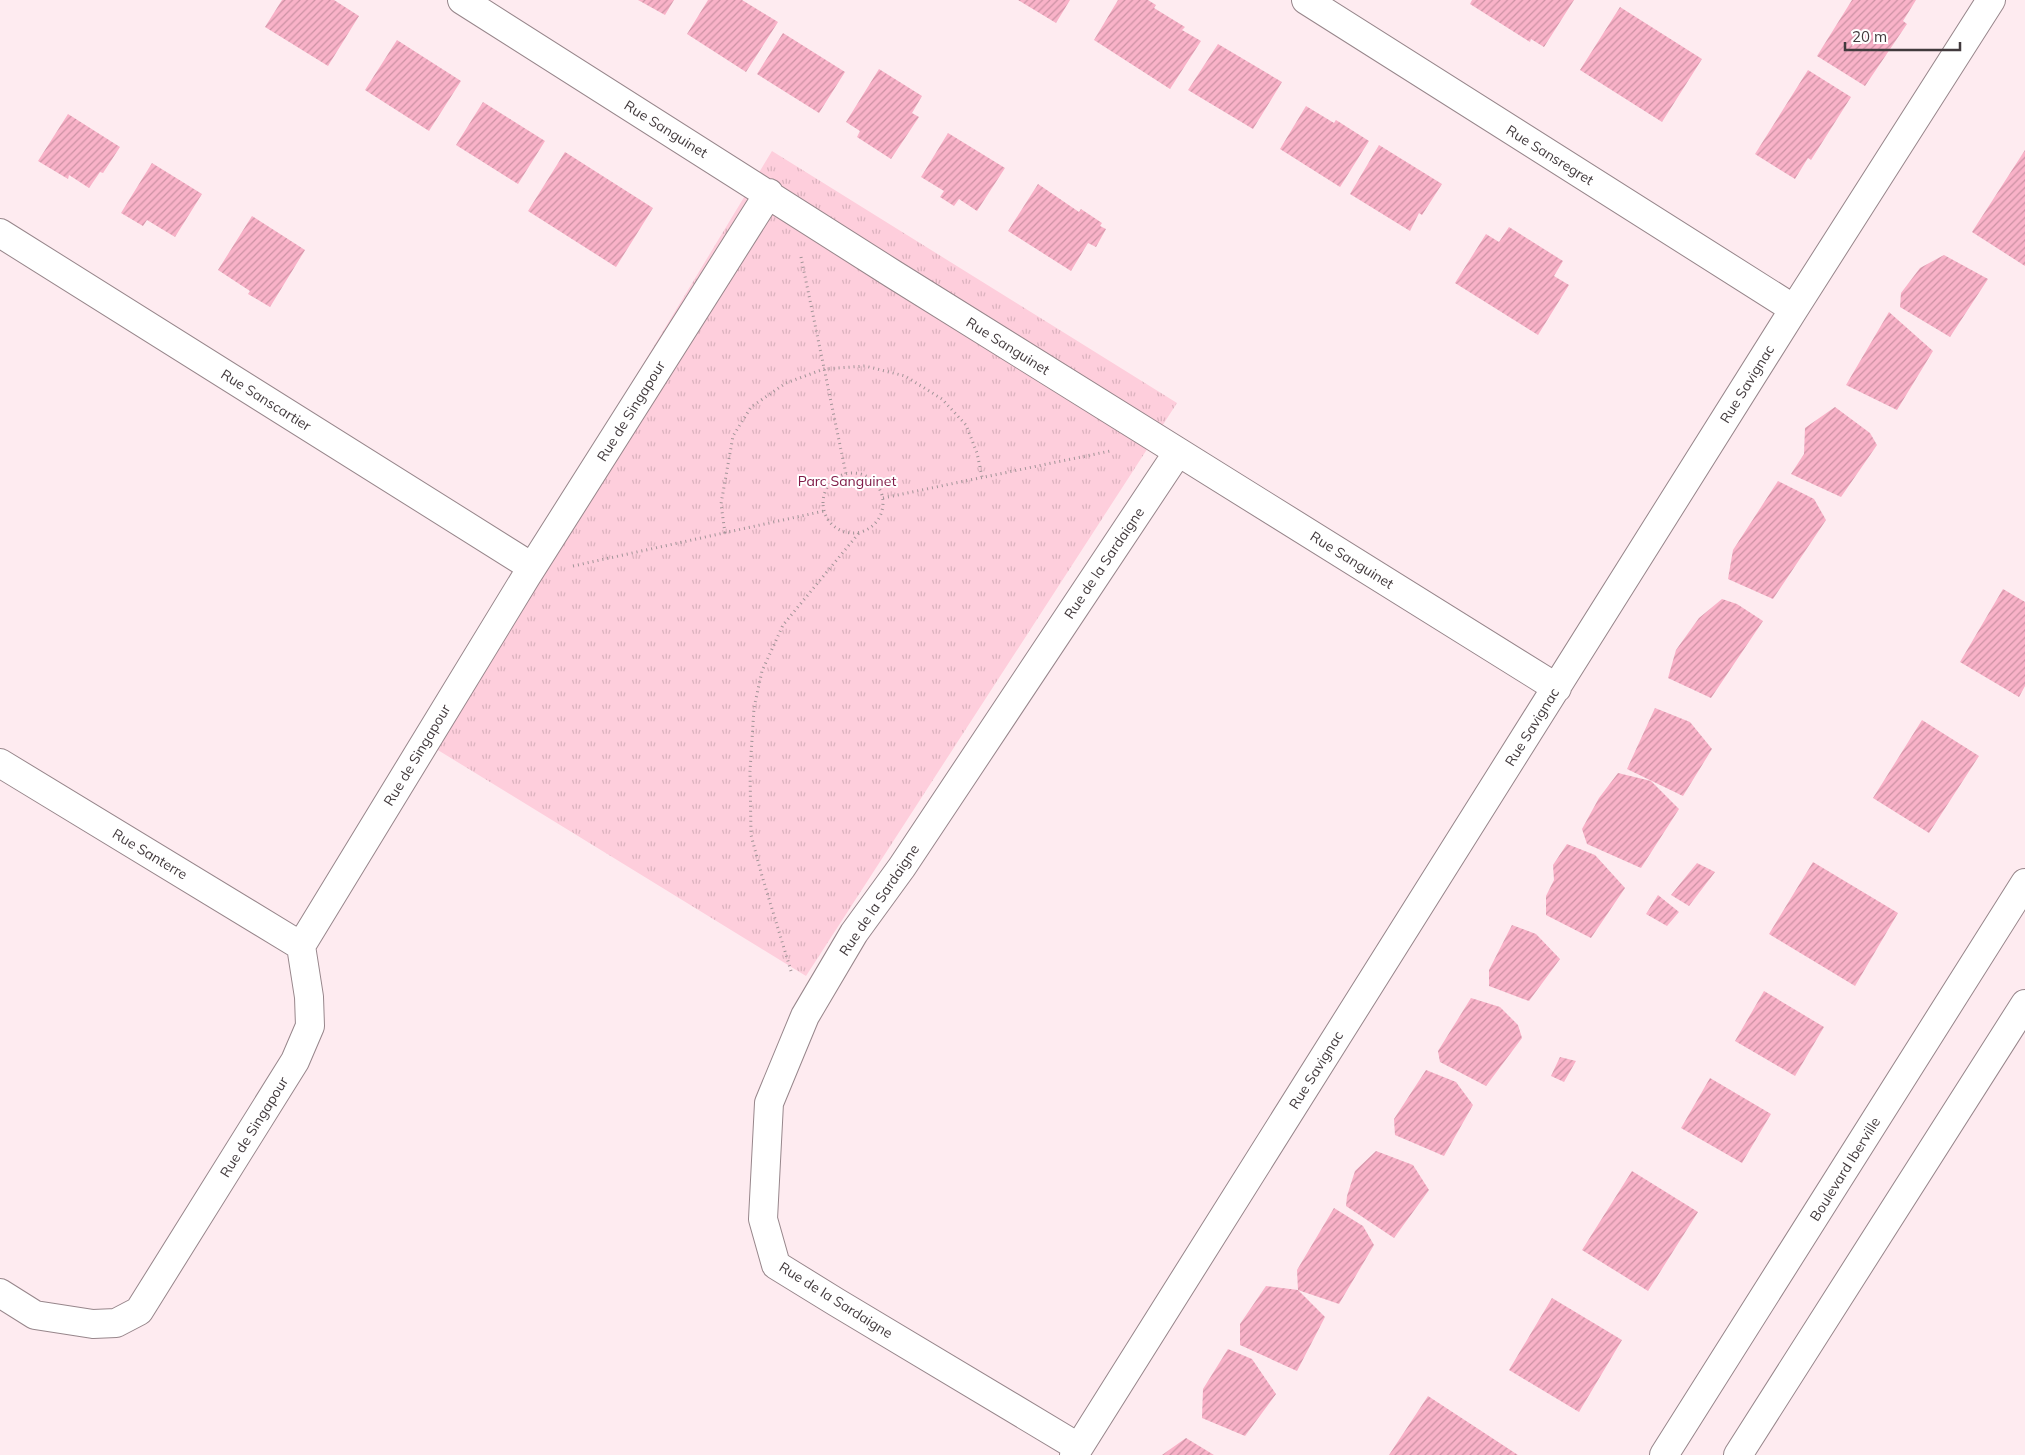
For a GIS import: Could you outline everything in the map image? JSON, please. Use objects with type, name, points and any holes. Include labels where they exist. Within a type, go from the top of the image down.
[{"type":"street","name":"Rue Sanguinet","points":[[462,0],[894,274],[1557,688]]},
{"type":"street","name":"Rue Sansregret","points":[[1306,0],[1794,309]]},
{"type":"street","name":"Rue Savignac","points":[[1076,1451],[1794,309],[1991,0]]},
{"type":"street","name":"Rue de Singapour","points":[[0,1293],[35,1315],[93,1324],[116,1323],[139,1311],[295,1061],[310,1026],[309,997],[301,946],[529,572],[780,200]]},
{"type":"street","name":"Rue Sanscartier","points":[[0,233],[529,572]]},
{"type":"street","name":"Rue de la Sardaigne","points":[[1076,1451],[776,1265],[763,1219],[769,1103],[805,1016],[854,933],[902,867],[1169,446]]},
{"type":"street","name":"Rue Santerre","points":[[0,763],[301,946]]},
{"type":"street","name":"Boulevard Iberville","points":[[1664,1455],[2025,883]]},
{"type":"street","points":[[1738,1455],[2025,1004]]},
{"type":"path","points":[[780,200],[824,369],[846,474]]},
{"type":"path","points":[[725,533],[721,504],[733,436],[752,407],[786,383],[824,369],[865,366],[905,376],[942,399],[966,425],[977,453],[982,477]]},
{"type":"path","points":[[883,498],[982,477],[1169,446]]},
{"type":"path","points":[[846,474],[865,476],[880,489],[883,498],[880,516],[868,530],[858,533],[850,533],[833,526],[824,511],[823,501],[830,484],[846,474]]},
{"type":"path","points":[[529,572],[824,511]]},
{"type":"path","points":[[805,1016],[762,876],[752,834],[750,771],[754,708],[762,671],[783,625],[858,533]]},
{"type":"green space","name":"Parc Sanguinet","points":[[772,151],[1177,403],[806,976],[415,736],[541,533]]},
{"type":"building","points":[[282,0],[334,0],[359,16],[328,66],[265,27]]},
{"type":"building","points":[[638,0],[674,0],[665,15]]},
{"type":"building","points":[[708,0],[742,0],[778,22],[746,72],[687,34]]},
{"type":"building","points":[[1018,0],[1070,0],[1056,23]]},
{"type":"building","points":[[1118,0],[1148,0],[1156,5],[1154,8],[1185,27],[1182,30],[1201,41],[1170,89],[1094,40]]},
{"type":"building","points":[[1472,0],[1574,0],[1544,47],[1531,39],[1530,42],[1470,4]]},
{"type":"building","points":[[1852,0],[1916,0],[1903,21],[1907,24],[1865,86],[1817,56]]},
{"type":"building","points":[[1620,7],[1702,59],[1662,122],[1580,70]]},
{"type":"building","points":[[783,33],[845,72],[819,113],[757,74]]},
{"type":"building","points":[[397,40],[461,81],[429,131],[365,90]]},
{"type":"building","points":[[1218,44],[1282,82],[1253,129],[1188,90]]},
{"type":"building","points":[[879,69],[922,96],[912,113],[919,117],[891,159],[857,137],[860,131],[846,122]]},
{"type":"building","points":[[1808,70],[1851,97],[1811,160],[1808,158],[1795,179],[1755,154]]},
{"type":"building","points":[[483,102],[545,141],[518,184],[456,145]]},
{"type":"building","points":[[1306,106],[1334,123],[1336,120],[1369,141],[1340,187],[1280,149]]},
{"type":"building","points":[[68,114],[120,147],[103,173],[100,172],[89,188],[69,175],[68,179],[38,161]]},
{"type":"building","points":[[948,133],[1005,168],[977,211],[959,199],[954,206],[940,197],[944,191],[921,177]]},
{"type":"building","points":[[1379,145],[1442,184],[1422,215],[1419,213],[1410,231],[1350,194]]},
{"type":"building","points":[[2025,150],[2025,266],[1972,232]]},
{"type":"building","points":[[565,152],[653,208],[616,267],[528,211]]},
{"type":"building","points":[[152,163],[202,194],[175,237],[147,220],[143,226],[121,213]]},
{"type":"building","points":[[1038,184],[1079,212],[1081,209],[1102,223],[1100,226],[1106,229],[1096,247],[1088,243],[1071,271],[1008,231]]},
{"type":"building","points":[[252,216],[305,250],[270,307],[248,294],[250,291],[218,270]]},
{"type":"building","points":[[1509,227],[1563,261],[1554,276],[1569,285],[1538,335],[1455,283],[1486,234],[1499,242]]},
{"type":"building","points":[[1944,255],[1988,279],[1950,337],[1900,307],[1901,293],[1920,268]]},
{"type":"building","points":[[1889,312],[1933,351],[1897,410],[1846,385]]},
{"type":"building","points":[[1835,407],[1870,433],[1877,445],[1841,497],[1791,474],[1804,454],[1805,428]]},
{"type":"building","points":[[1778,481],[1814,499],[1826,520],[1773,599],[1728,579],[1733,550]]},
{"type":"building","points":[[2003,589],[2025,602],[2025,686],[2019,697],[1960,662]]},
{"type":"building","points":[[1722,599],[1737,604],[1763,621],[1711,698],[1668,678],[1676,650],[1699,618]]},
{"type":"building","points":[[1655,708],[1690,722],[1712,749],[1683,796],[1627,769]]},
{"type":"building","points":[[1922,720],[1979,756],[1929,833],[1873,798]]},
{"type":"building","points":[[1618,773],[1651,781],[1679,809],[1641,868],[1587,844],[1582,829],[1599,798]]},
{"type":"building","points":[[1567,844],[1595,855],[1625,888],[1591,938],[1546,915],[1546,896],[1554,880],[1553,865]]},
{"type":"building","points":[[1813,862],[1898,913],[1855,986],[1769,934]]},
{"type":"building","points":[[1697,863],[1715,872],[1689,906],[1671,895]]},
{"type":"building","points":[[1658,895],[1679,912],[1667,926],[1646,914]]},
{"type":"building","points":[[1512,925],[1536,934],[1560,959],[1529,1001],[1489,986],[1489,970]]},
{"type":"building","points":[[1764,991],[1824,1027],[1795,1076],[1735,1041]]},
{"type":"building","points":[[1471,998],[1500,1007],[1518,1025],[1522,1038],[1486,1086],[1440,1062],[1438,1051]]},
{"type":"building","points":[[1560,1057],[1576,1061],[1564,1082],[1551,1076]]},
{"type":"building","points":[[1426,1070],[1456,1082],[1473,1105],[1444,1156],[1395,1135],[1394,1119]]},
{"type":"building","points":[[1710,1078],[1771,1114],[1742,1163],[1681,1128]]},
{"type":"building","points":[[1376,1151],[1413,1165],[1429,1190],[1394,1238],[1346,1206],[1347,1196],[1355,1171]]},
{"type":"building","points":[[1632,1171],[1698,1212],[1648,1291],[1582,1250]]},
{"type":"building","points":[[1334,1208],[1363,1226],[1374,1245],[1339,1304],[1298,1290],[1297,1270]]},
{"type":"building","points":[[1266,1286],[1298,1290],[1325,1317],[1297,1371],[1240,1345],[1240,1324]]},
{"type":"building","points":[[1552,1298],[1622,1340],[1579,1412],[1509,1370]]},
{"type":"building","points":[[1228,1349],[1252,1359],[1276,1394],[1245,1436],[1202,1418],[1203,1389]]},
{"type":"building","points":[[1428,1396],[1518,1455],[1389,1455]]},
{"type":"building","points":[[1186,1438],[1214,1455],[1162,1455]]}]
